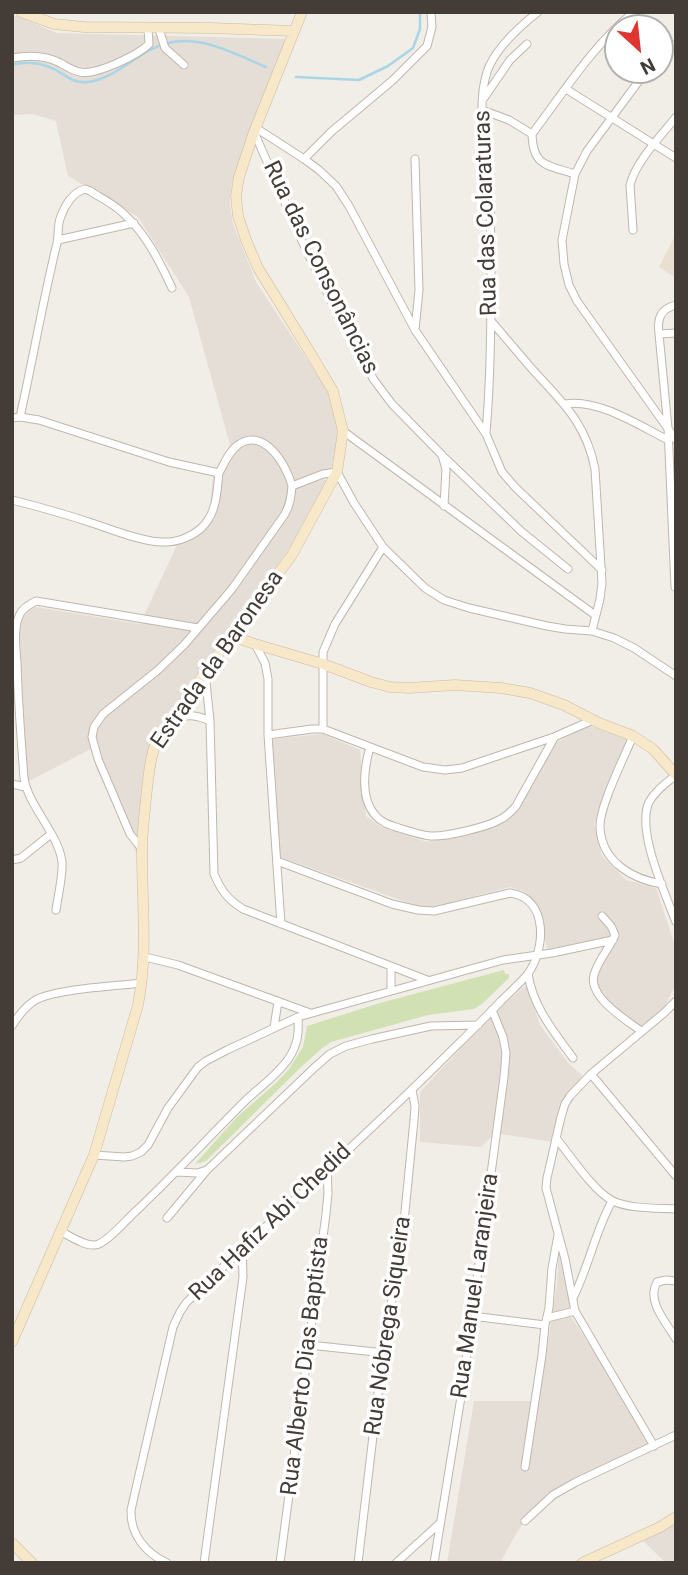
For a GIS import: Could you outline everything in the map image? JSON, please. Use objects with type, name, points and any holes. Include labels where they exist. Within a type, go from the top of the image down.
[{"type":"main road","points":[[21,12],[43,17],[54,24],[158,36],[210,28],[294,31]]},
{"type":"main road","name":"Estrada da Baronesa","points":[[12,1342],[94,1154],[142,983],[145,957],[142,850],[150,759],[155,745],[205,672],[292,555],[337,472],[342,450],[343,430],[333,391],[258,268],[238,216],[236,195],[239,177],[255,130],[302,12]]},
{"type":"main road","points":[[231,636],[390,687],[455,685],[530,693],[633,736],[653,749],[676,775]]},
{"type":"main road","points":[[582,1563],[676,1517]]},
{"type":"main road","points":[[12,1543],[32,1563]]},
{"type":"street","points":[[304,159],[427,46],[432,27],[431,12]]},
{"type":"street","name":"Rua das Colaraturas","points":[[486,434],[491,321],[490,187],[482,100],[492,60],[506,42],[538,12]]},
{"type":"street","points":[[575,174],[546,165],[538,159],[532,147],[532,134],[619,24],[634,12]]},
{"type":"street","points":[[12,58],[42,57],[85,73],[104,68],[142,51],[158,36],[184,65]]},
{"type":"street","points":[[482,100],[510,60],[527,44]]},
{"type":"street","points":[[636,84],[587,151],[575,174],[562,240],[564,264],[572,293],[668,428]]},
{"type":"street","points":[[566,89],[676,158]]},
{"type":"street","points":[[482,110],[509,120],[532,134]]},
{"type":"street","points":[[633,230],[632,178],[641,161],[676,117]]},
{"type":"street","points":[[255,130],[304,159],[336,186],[415,331],[486,434],[502,472],[602,570]]},
{"type":"street","name":"Rua das Consonâncias","points":[[255,130],[302,242],[374,380],[392,404],[442,455],[522,532],[568,569]]},
{"type":"street","points":[[415,159],[419,290],[415,331]]},
{"type":"street","points":[[172,288],[148,241],[134,223],[109,202],[90,191],[80,190],[62,213],[57,229],[58,240],[46,285],[36,342],[16,418],[39,420],[169,462],[219,473]]},
{"type":"street","points":[[58,240],[134,223]]},
{"type":"street","points":[[675,587],[672,440],[668,428],[658,324],[664,309],[676,305]]},
{"type":"street","points":[[491,321],[565,404],[584,436],[592,456],[602,570],[600,599],[592,631]]},
{"type":"street","points":[[659,334],[676,333]]},
{"type":"street","points":[[565,404],[574,402],[591,405],[672,440]]},
{"type":"street","points":[[343,430],[595,615]]},
{"type":"street","points":[[12,500],[161,543],[178,540],[189,537],[206,523],[216,502],[219,473],[231,452],[239,443],[249,440],[263,442],[277,454],[289,474],[292,486],[323,474],[337,472],[383,547],[425,587],[444,600],[469,608],[565,629],[592,631],[614,638],[676,676]]},
{"type":"street","points":[[442,455],[446,469],[444,506]]},
{"type":"street","name":"Estrada da Baronesa","points":[[142,850],[130,834],[98,759],[92,737],[94,727],[103,713],[158,670],[184,645],[232,589],[285,514],[289,507],[292,486]]},
{"type":"street","points":[[323,729],[323,652],[335,624],[383,547]]},
{"type":"street","points":[[56,910],[62,862],[51,834],[25,788],[18,705],[16,635],[20,614],[36,601],[198,628]]},
{"type":"street","points":[[255,645],[265,663],[268,679],[268,735],[281,924]]},
{"type":"street","points":[[205,672],[210,721],[214,874],[221,890],[230,901],[243,909],[428,981]]},
{"type":"street","points":[[172,718],[192,715],[210,721]]},
{"type":"street","points":[[268,735],[323,729],[423,767],[445,770],[462,768],[554,737],[593,720]]},
{"type":"street","points":[[633,736],[603,808],[600,827],[604,845],[621,869],[640,879],[662,884]]},
{"type":"street","points":[[369,747],[365,766],[367,800],[371,810],[384,823],[433,836],[498,821],[508,814],[516,806],[554,737]]},
{"type":"street","points":[[676,775],[654,793],[647,808],[645,826],[650,849],[676,922]]},
{"type":"street","points":[[12,785],[25,788]]},
{"type":"street","points":[[12,860],[20,858],[51,834]]},
{"type":"street","points":[[277,861],[393,904],[418,910],[434,911],[510,893],[530,900],[538,915],[540,935],[537,954],[528,974],[536,1002],[573,1058]]},
{"type":"street","points":[[602,916],[615,935],[597,965],[594,985],[602,999],[641,1031]]},
{"type":"street","points":[[94,1154],[124,1157],[141,1152],[148,1145],[175,1098],[206,1060],[298,1017],[503,960],[613,940]]},
{"type":"street","points":[[145,957],[178,965],[311,1013]]},
{"type":"street","points":[[391,966],[391,990]]},
{"type":"street","name":"Rua Hafiz Abi Chedid","points":[[167,1563],[145,1549],[138,1538],[131,1510],[173,1327],[186,1303],[242,1247],[412,1090],[528,974]]},
{"type":"street","points":[[12,1026],[35,1000],[53,994],[142,983]]},
{"type":"street","points":[[274,1028],[278,1001]]},
{"type":"street","points":[[654,1446],[575,1311],[565,1259],[546,1188],[556,1138],[565,1104],[570,1096],[591,1074],[674,1006]]},
{"type":"street","name":"Rua Manuel Laranjeira","points":[[434,1563],[472,1316],[505,1065],[503,1037],[492,1010]]},
{"type":"street","points":[[60,1231],[87,1244],[101,1243],[177,1172],[287,1060],[296,1047],[298,1017]]},
{"type":"street","points":[[167,1218],[207,1170],[330,1055],[359,1042],[431,1026],[478,1025]]},
{"type":"street","points":[[591,1074],[676,1176]]},
{"type":"street","name":"Rua Nóbrega Siqueira","points":[[358,1563],[405,1212],[415,1106],[412,1090]]},
{"type":"street","points":[[556,1138],[592,1182],[612,1200],[645,1208],[676,1209]]},
{"type":"street","name":"Rua Alberto Dias Baptista","points":[[280,1563],[326,1214],[327,1168]]},
{"type":"street","points":[[177,1172],[197,1173],[207,1170]]},
{"type":"street","points":[[573,1298],[583,1278],[600,1222],[612,1200]]},
{"type":"street","points":[[526,1466],[558,1233]]},
{"type":"street","points":[[204,1563],[243,1277],[242,1247]]},
{"type":"street","points":[[676,1280],[657,1282],[652,1295],[676,1339]]},
{"type":"street","points":[[472,1316],[546,1321],[575,1311]]},
{"type":"street","points":[[309,1345],[385,1353]]},
{"type":"street","points":[[525,1521],[553,1495],[676,1435]]},
{"type":"street","points":[[396,1563],[440,1523]]},
{"type":"shaded area","points":[[12,14],[57,33],[288,39],[241,158],[231,189],[230,205],[233,224],[256,282],[328,391],[337,414],[333,476],[318,481],[328,479],[293,543],[153,741],[146,762],[137,854],[96,768],[91,749],[27,782],[19,627],[30,606],[140,624],[178,543],[195,532],[210,510],[213,475],[232,452],[189,297],[138,217],[68,176],[56,121],[32,114],[12,115]]},
{"type":"shaded area","points":[[676,234],[676,278],[659,267]]},
{"type":"shaded area","points":[[587,725],[630,741],[594,824],[602,856],[626,880],[656,888],[676,949],[676,984],[664,1008],[636,1031],[594,995],[592,988],[606,944],[548,952],[535,903],[524,891],[510,887],[433,907],[420,907],[280,857],[272,739],[323,734],[360,750],[366,816],[380,826],[427,842],[494,826],[512,814],[525,798],[556,743]]},
{"type":"shaded area","points":[[526,985],[540,1025],[569,1064],[586,1079],[564,1100],[553,1142],[495,1133],[481,1147],[420,1142],[420,1092],[489,1018]]},
{"type":"shaded area","points":[[559,1245],[572,1302],[570,1315],[654,1449],[583,1480],[532,1512],[500,1563],[447,1563],[474,1401],[539,1401],[557,1283]]},
{"type":"shaded area","points":[[676,1511],[676,1563],[666,1563],[637,1535]]},
{"type":"green space","points":[[504,970],[505,974],[509,974],[509,978],[474,1009],[428,1015],[331,1042],[299,1069],[206,1161],[195,1164],[236,1118],[289,1069],[303,1047],[307,1026],[380,1003]]},
{"type":"waterway","points":[[296,77],[359,80],[388,66],[413,48],[420,29],[420,12]]},
{"type":"waterway","points":[[12,65],[39,64],[74,80],[88,82],[112,73],[165,44],[194,41],[223,49],[266,67]]}]
